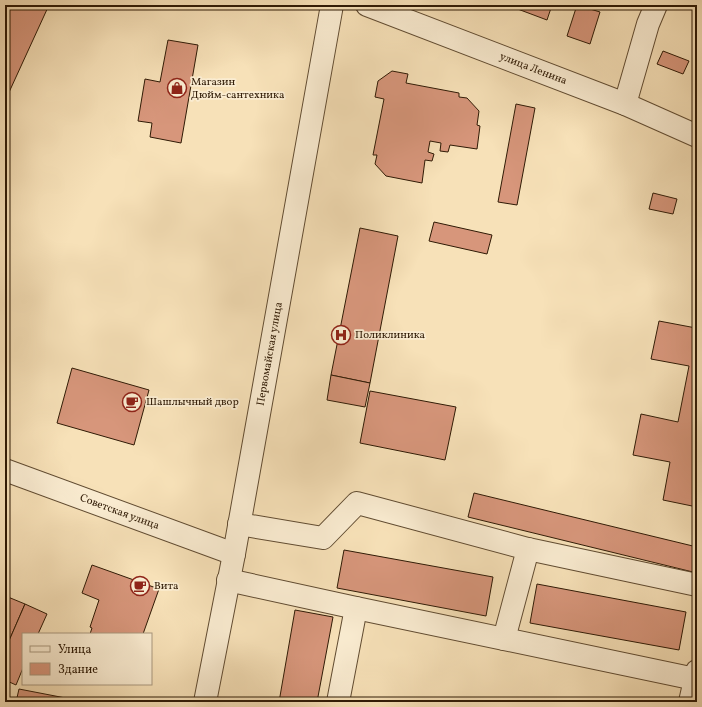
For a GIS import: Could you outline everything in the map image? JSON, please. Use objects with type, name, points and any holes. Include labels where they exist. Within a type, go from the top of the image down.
[{"type":"street","name":"Первомайская улица","points":[[205,702],[234,554],[332,5]]},
{"type":"street","name":"улица Ленина","points":[[367,5],[625,104],[697,136]]},
{"type":"street","points":[[625,104],[648,24],[656,5]]},
{"type":"street","name":"Советская улица","points":[[5,470],[234,554]]},
{"type":"street","points":[[239,524],[323,538],[357,503],[528,549],[697,585]]},
{"type":"street","points":[[504,639],[528,549]]},
{"type":"street","points":[[228,580],[504,639],[696,675],[690,702]]},
{"type":"street","points":[[338,702],[356,608]]},
{"type":"building","points":[[5,5],[49,5],[5,101]]},
{"type":"building","points":[[507,5],[552,5],[547,20]]},
{"type":"building","points":[[577,5],[600,12],[590,44],[567,36]]},
{"type":"building","points":[[168,40],[198,45],[181,143],[150,137],[152,123],[138,121],[145,79],[160,82]]},
{"type":"building","points":[[663,51],[689,61],[683,74],[657,64]]},
{"type":"building","points":[[392,71],[408,74],[406,83],[459,93],[459,97],[467,98],[479,111],[477,125],[480,126],[477,149],[450,145],[448,152],[440,151],[441,143],[430,141],[428,152],[434,154],[432,161],[425,160],[422,183],[386,176],[375,164],[377,155],[373,155],[384,99],[375,97],[378,81]]},
{"type":"building","points":[[516,104],[535,108],[517,205],[498,202]]},
{"type":"building","points":[[653,193],[677,199],[673,214],[649,209]]},
{"type":"building","points":[[697,201],[697,218],[693,217]]},
{"type":"building","points":[[434,222],[492,235],[487,254],[429,241]]},
{"type":"building","points":[[360,228],[398,236],[370,383],[331,375]]},
{"type":"building","points":[[659,321],[696,328],[697,323],[697,446],[694,464],[697,464],[697,507],[663,500],[670,462],[633,455],[641,414],[678,422],[689,366],[651,359]]},
{"type":"building","points":[[72,368],[149,390],[134,445],[57,423]]},
{"type":"building","points":[[331,375],[370,383],[365,407],[327,400]]},
{"type":"building","points":[[370,391],[456,407],[445,460],[360,443]]},
{"type":"building","points":[[474,493],[697,547],[697,573],[468,517]]},
{"type":"building","points":[[344,550],[493,577],[486,616],[337,588]]},
{"type":"building","points":[[92,565],[159,589],[143,633],[90,633],[92,628],[90,627],[99,600],[82,593]]},
{"type":"building","points":[[537,584],[686,612],[679,650],[530,623]]},
{"type":"building","points":[[8,597],[25,604],[5,650],[5,605]]},
{"type":"building","points":[[25,604],[47,614],[38,633],[22,633],[22,670],[16,685],[5,680],[5,650]]},
{"type":"building","points":[[295,610],[333,617],[317,702],[279,702]]},
{"type":"building","points":[[19,689],[81,701],[16,702]]},
{"type":"place","name":"Магазин Дюйм-сантехника","points":[[177,88]]},
{"type":"place","name":"Поликлиника","points":[[341,335]]},
{"type":"place","name":"Шашлычный двор","points":[[132,402]]},
{"type":"place","name":"Вита","points":[[140,586]]}]
